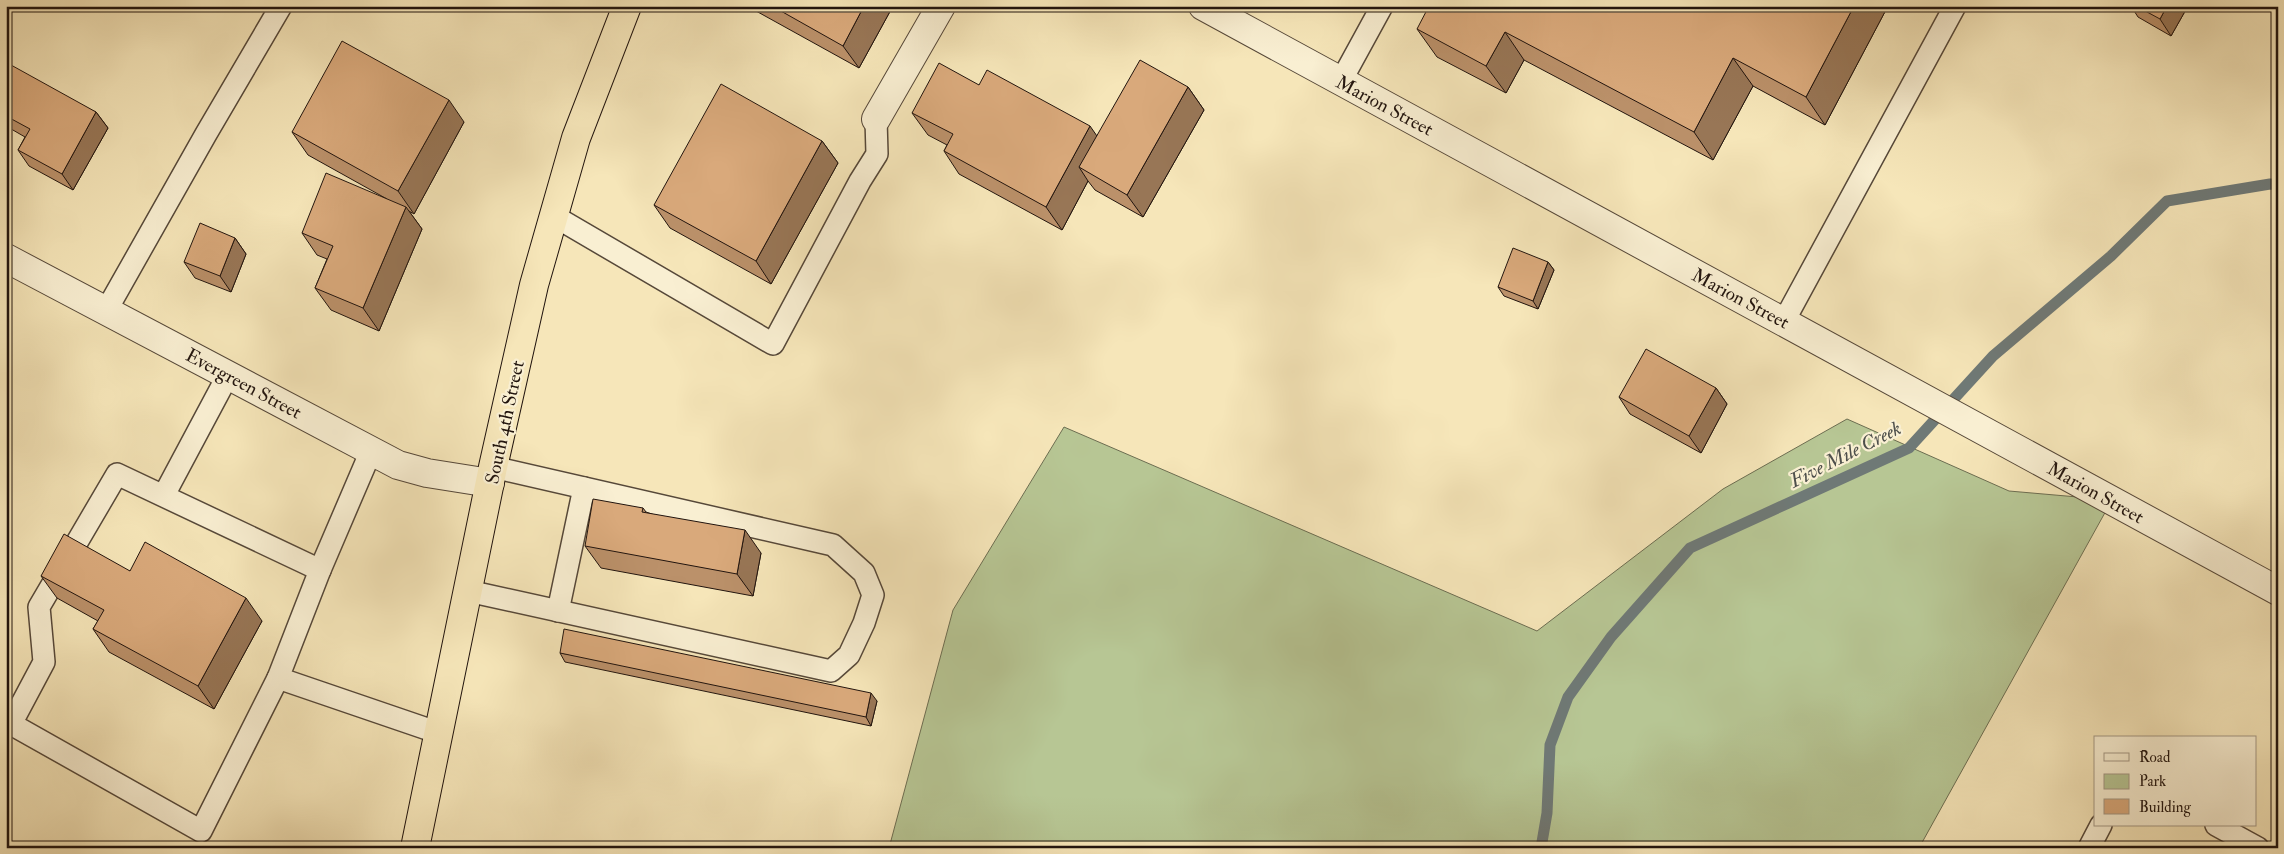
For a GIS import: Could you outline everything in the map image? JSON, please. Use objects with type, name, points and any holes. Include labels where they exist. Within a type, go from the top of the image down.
[{"type":"highway","name":"South 4th Street","points":[[415,848],[492,475],[534,285],[576,138],[627,6]]},
{"type":"street","points":[[876,119],[941,6]]},
{"type":"street","name":"Marion Street","points":[[1204,6],[2278,591]]},
{"type":"street","name":"Evergreen Street","points":[[8,263],[106,311],[398,464],[427,473],[492,475]]},
{"type":"lane","points":[[106,311],[281,6]]},
{"type":"lane","points":[[1341,81],[1382,6]]},
{"type":"lane","points":[[1784,321],[1955,6]]},
{"type":"lane","points":[[554,216],[773,344],[860,181],[877,154],[876,119]]},
{"type":"lane","points":[[164,495],[228,376]]},
{"type":"lane","points":[[320,570],[117,474],[39,607],[44,662],[11,724],[201,831],[278,678],[320,570],[371,450]]},
{"type":"lane","points":[[468,591],[831,672],[849,655],[864,623],[873,595],[864,573],[833,546],[584,488],[492,475]]},
{"type":"lane","points":[[558,611],[584,488]]},
{"type":"lane","points":[[278,678],[439,733]]},
{"type":"lane","points":[[2089,848],[2101,826]]},
{"type":"lane","points":[[2218,826],[2258,848]]},
{"type":"green space","points":[[1847,419],[2009,491],[2112,500],[1919,848],[889,848],[953,610],[1064,427],[1537,631],[1723,489]]},
{"type":"building","points":[[772,6],[864,6],[843,46]]},
{"type":"building","points":[[1429,6],[1854,6],[1806,97],[1733,58],[1694,132],[1505,32],[1486,66],[1417,29]]},
{"type":"building","points":[[2136,6],[2167,6],[2160,19]]},
{"type":"building","points":[[342,41],[449,100],[398,191],[292,132]]},
{"type":"building","points":[[1140,60],[1188,87],[1127,195],[1079,167]]},
{"type":"building","points":[[939,63],[979,85],[987,70],[1090,126],[1046,207],[944,151],[953,134],[912,113]]},
{"type":"building","points":[[11,65],[96,112],[62,174],[18,150],[30,129],[6,116],[6,75]]},
{"type":"building","points":[[721,84],[822,141],[756,261],[654,205]]},
{"type":"building","points":[[326,173],[406,207],[363,308],[315,288],[333,246],[302,233]]},
{"type":"building","points":[[200,223],[235,238],[220,276],[184,262]]},
{"type":"building","points":[[1513,248],[1548,262],[1533,301],[1498,287]]},
{"type":"building","points":[[1646,349],[1716,388],[1689,436],[1619,397]]},
{"type":"building","points":[[593,499],[643,508],[642,512],[745,530],[737,574],[585,546]]},
{"type":"building","points":[[64,534],[130,571],[145,542],[246,598],[198,686],[93,629],[104,610],[41,576]]},
{"type":"building","points":[[564,629],[871,693],[866,717],[560,653]]},
{"type":"waterway","name":"Five Mile Creek","points":[[1541,848],[1547,813],[1550,745],[1568,697],[1611,637],[1690,548],[1909,448],[1993,356],[2111,256],[2167,201],[2270,184],[2278,185]]}]
